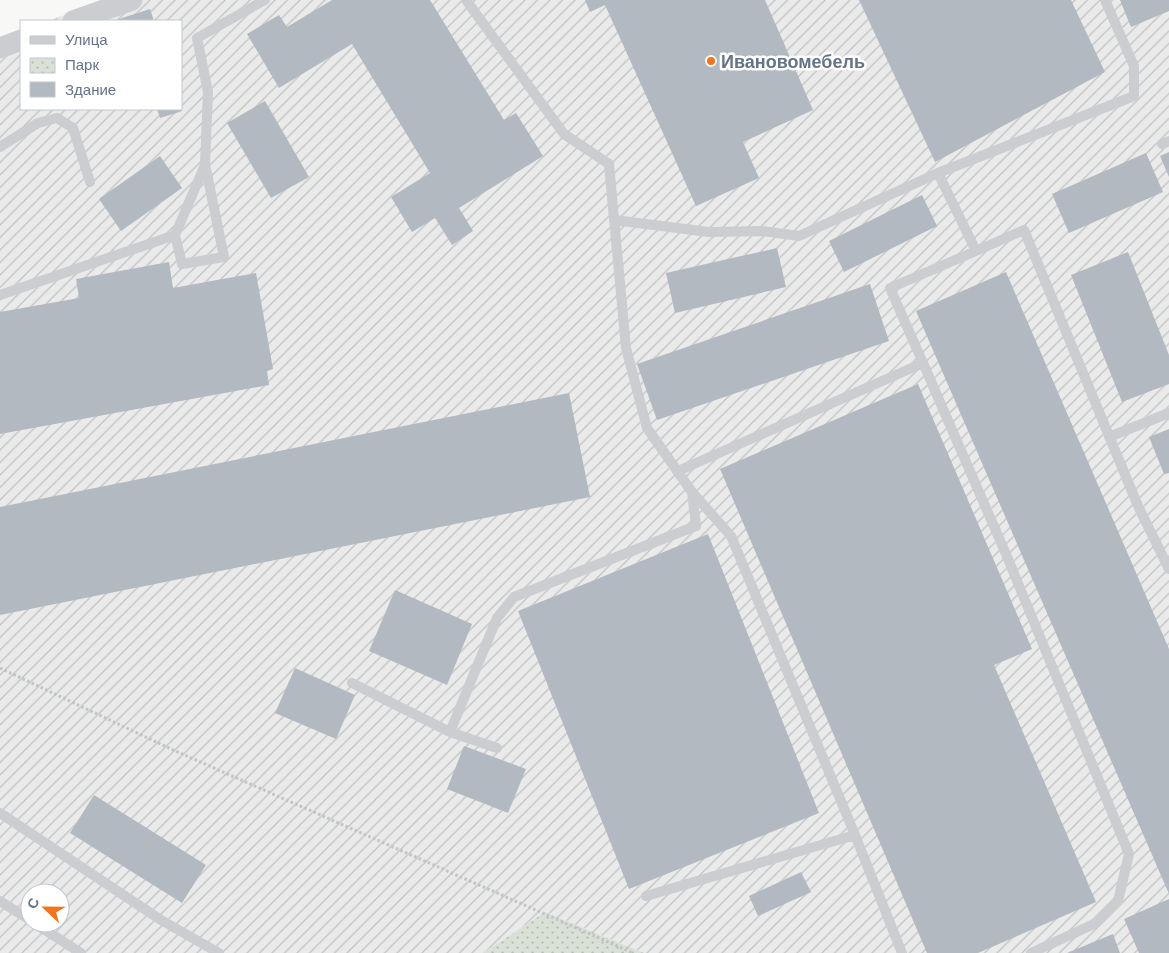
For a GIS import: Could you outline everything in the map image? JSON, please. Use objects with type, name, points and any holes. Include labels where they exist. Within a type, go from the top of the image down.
[{"type":"street","points":[[76,20],[132,0]]},
{"type":"street","points":[[0,48],[20,40]]},
{"type":"lane","points":[[205,164],[176,235],[182,264],[224,257],[205,164],[208,92],[197,38],[265,0]]},
{"type":"lane","points":[[466,0],[564,134],[609,164],[626,348],[647,428],[692,492],[731,536],[902,953]]},
{"type":"lane","points":[[614,220],[709,232],[762,231],[799,236],[938,173],[1134,96],[1134,66],[1105,0]]},
{"type":"lane","points":[[0,147],[38,123],[57,118],[73,128],[90,182]]},
{"type":"lane","points":[[938,173],[976,251]]},
{"type":"lane","points":[[1032,953],[1096,923],[1118,901],[1129,854],[1006,554],[890,288],[1024,230],[1138,506],[1169,569]]},
{"type":"lane","points":[[0,295],[176,235]]},
{"type":"lane","points":[[678,471],[922,363]]},
{"type":"lane","points":[[1110,437],[1169,413]]},
{"type":"lane","points":[[450,732],[497,618],[514,598],[696,526],[692,492]]},
{"type":"lane","points":[[352,683],[450,732],[497,748]]},
{"type":"lane","points":[[0,813],[162,920],[219,953]]},
{"type":"lane","points":[[646,896],[855,835]]},
{"type":"lane","points":[[0,901],[20,914]]},
{"type":"lane","points":[[50,933],[81,953]]},
{"type":"path","points":[[0,668],[171,749],[633,953]]},
{"type":"shaded area","points":[[105,0],[1169,0],[1169,953],[644,953],[545,912],[483,953],[0,953],[0,39],[20,31],[20,110],[182,110],[182,20],[51,20]]},
{"type":"green space","points":[[545,912],[644,953],[483,953]]},
{"type":"building","points":[[332,0],[430,0],[504,120],[516,113],[543,156],[459,208],[473,231],[452,245],[435,218],[412,232],[391,197],[430,173],[352,44],[279,88],[247,34],[279,15],[287,27]]},
{"type":"building","name":"Ивановомебель","points":[[585,0],[765,0],[813,110],[743,142],[759,178],[696,206],[605,5],[590,12]]},
{"type":"building","name":"Ивановомебель","points":[[859,0],[1071,0],[1105,72],[935,162]]},
{"type":"building","points":[[1120,0],[1169,0],[1169,11],[1131,27]]},
{"type":"building","points":[[150,9],[154,20],[116,20]]},
{"type":"building","points":[[265,101],[309,177],[271,198],[227,123]]},
{"type":"building","points":[[157,110],[182,111],[160,118]]},
{"type":"building","points":[[1169,152],[1169,177],[1160,156]]},
{"type":"building","points":[[1146,153],[1163,192],[1069,233],[1052,194]]},
{"type":"building","points":[[160,156],[182,188],[121,231],[99,199]]},
{"type":"building","points":[[922,195],[937,226],[844,272],[829,241]]},
{"type":"building","points":[[777,248],[786,287],[675,313],[666,273]]},
{"type":"building","points":[[1128,252],[1169,355],[1169,384],[1122,402],[1071,275]]},
{"type":"building","points":[[169,262],[173,288],[256,273],[273,369],[267,371],[269,385],[0,434],[0,312],[79,298],[76,279]]},
{"type":"building","points":[[1006,272],[1169,649],[1169,894],[916,311]]},
{"type":"building","points":[[870,284],[889,341],[657,420],[637,364]]},
{"type":"building","points":[[918,384],[1032,649],[994,665],[1096,902],[978,953],[927,953],[720,469]]},
{"type":"building","points":[[569,393],[590,497],[0,615],[0,507]]},
{"type":"building","points":[[1169,429],[1169,473],[1164,474],[1149,437]]},
{"type":"building","points":[[708,534],[819,813],[629,889],[518,611]]},
{"type":"building","points":[[395,590],[472,624],[447,685],[369,651]]},
{"type":"building","points":[[295,668],[355,695],[336,739],[275,713]]},
{"type":"building","points":[[464,746],[526,769],[508,813],[447,789]]},
{"type":"building","points":[[94,795],[206,865],[182,903],[70,833]]},
{"type":"building","points":[[801,872],[811,892],[758,916],[749,896]]},
{"type":"building","points":[[1169,899],[1169,953],[1139,953],[1124,919]]},
{"type":"building","points":[[1113,934],[1120,953],[1067,953]]},
{"type":"place","name":"Ивановомебель","points":[[711,61]]}]
